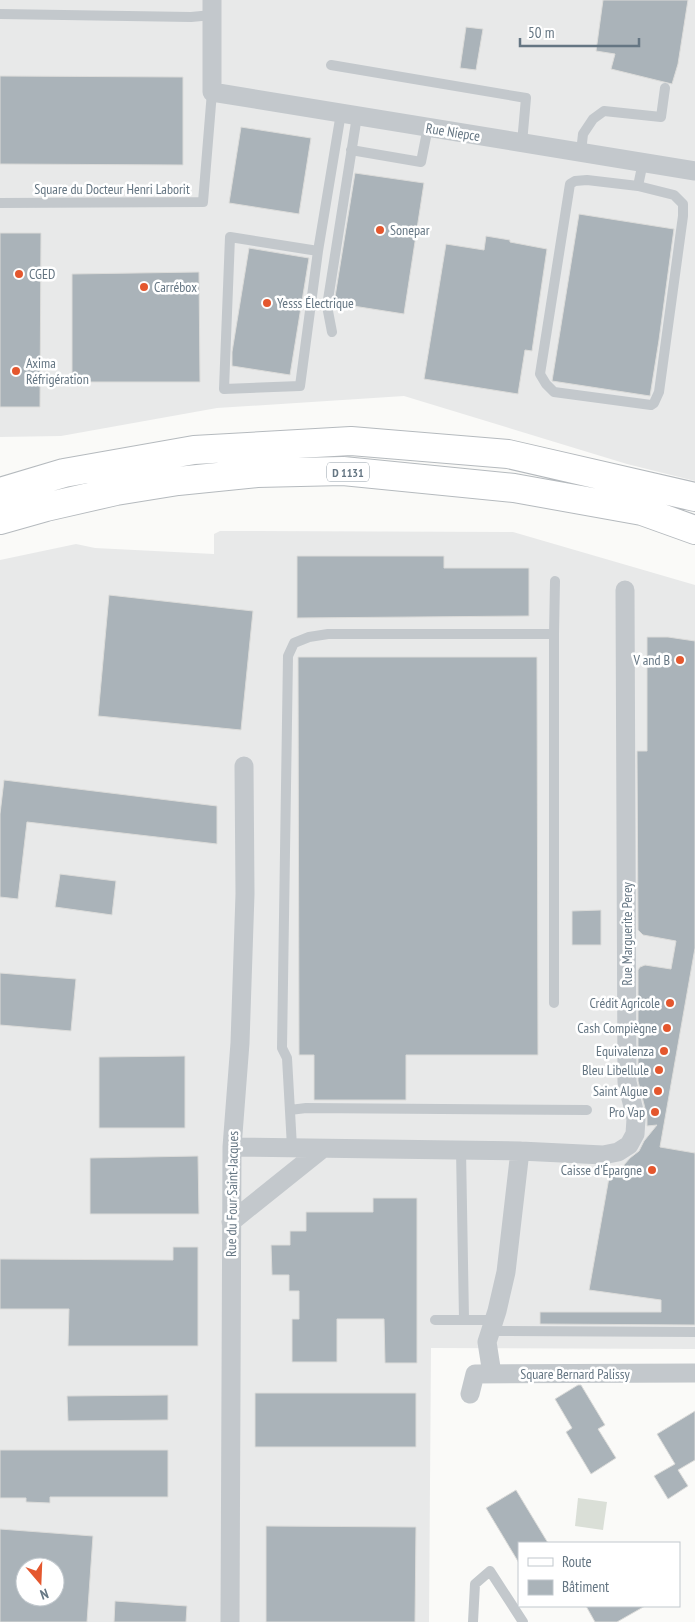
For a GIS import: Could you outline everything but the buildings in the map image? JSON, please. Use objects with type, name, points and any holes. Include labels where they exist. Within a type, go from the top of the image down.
[{"type":"main road","name":"D 1131","points":[[0,492],[64,473],[194,450],[351,441],[508,454],[695,497]]},
{"type":"main road","name":"D 1131","points":[[0,520],[46,507],[178,481],[257,473],[343,471],[514,488],[642,511],[695,530]]},
{"type":"street","points":[[212,7],[212,92]]},
{"type":"street","name":"Rue Niepce","points":[[212,92],[695,171]]},
{"type":"street","name":"Rue Marguerite Perey","points":[[232,1147],[603,1154],[618,1152],[629,1145],[635,1134],[636,1119],[628,1082],[625,590]]},
{"type":"street","name":"Rue du Four Saint-Jacques","points":[[230,1622],[232,1147],[240,1043],[245,894],[244,766]]},
{"type":"street","points":[[231,1222],[322,1149]]},
{"type":"street","points":[[492,1374],[487,1342],[506,1272],[520,1151]]},
{"type":"street","name":"Square Bernard Palissy","points":[[470,1394],[475,1374],[695,1373]]},
{"type":"lane","points":[[0,14],[191,17],[212,7]]},
{"type":"lane","points":[[331,65],[526,98],[522,142]]},
{"type":"lane","points":[[581,152],[583,134],[593,119],[604,111],[661,117],[665,88]]},
{"type":"lane","name":"Square du Docteur Henri Laborit","points":[[0,203],[203,202],[212,92]]},
{"type":"lane","points":[[332,332],[326,306],[351,150],[349,114]]},
{"type":"lane","points":[[318,251],[230,237],[224,389],[300,386],[318,251],[349,114]]},
{"type":"lane","points":[[351,150],[421,162],[428,127]]},
{"type":"lane","points":[[638,186],[643,162]]},
{"type":"lane","points":[[587,180],[638,186],[674,195],[683,204],[683,216],[659,392],[651,406],[554,392],[540,374],[570,184],[575,181],[587,180]]},
{"type":"lane","points":[[554,581],[554,1003]]},
{"type":"lane","points":[[292,1148],[288,1058],[282,1048],[288,656],[294,644],[309,636],[328,634],[554,634]]},
{"type":"lane","points":[[290,1110],[306,1108],[587,1110]]},
{"type":"lane","points":[[461,1150],[464,1319]]},
{"type":"lane","points":[[435,1320],[464,1319],[492,1325],[695,1332]]},
{"type":"lane","points":[[473,1622],[475,1584],[490,1571],[523,1622]]},
{"type":"shaded area","points":[[0,0],[695,0],[695,481],[627,464],[404,396],[217,408],[61,436],[0,437]]},
{"type":"shaded area","points":[[220,531],[513,532],[695,585],[695,1349],[431,1348],[429,1622],[0,1622],[0,560],[76,544],[95,548],[214,554],[214,534]]},
{"type":"shaded area","points":[[578,1498],[607,1502],[603,1530],[575,1526]]},
{"type":"place","name":"Sonepar","points":[[380,230]]},
{"type":"place","name":"CGED","points":[[19,274]]},
{"type":"place","name":"Carrébox","points":[[144,287]]},
{"type":"place","name":"Yesss Électrique","points":[[267,303]]},
{"type":"place","name":"Axima Réfrigération","points":[[16,371]]},
{"type":"place","name":"V and B","points":[[680,660]]},
{"type":"place","name":"Crédit Agricole","points":[[670,1003]]},
{"type":"place","name":"Cash Compiègne","points":[[667,1028]]},
{"type":"place","name":"Equivalenza","points":[[664,1051]]},
{"type":"place","name":"Bleu Libellule","points":[[659,1070]]},
{"type":"place","name":"Saint Algue","points":[[658,1091]]},
{"type":"place","name":"Pro Vap","points":[[655,1112]]},
{"type":"place","name":"Caisse d'Épargne","points":[[652,1170]]}]
